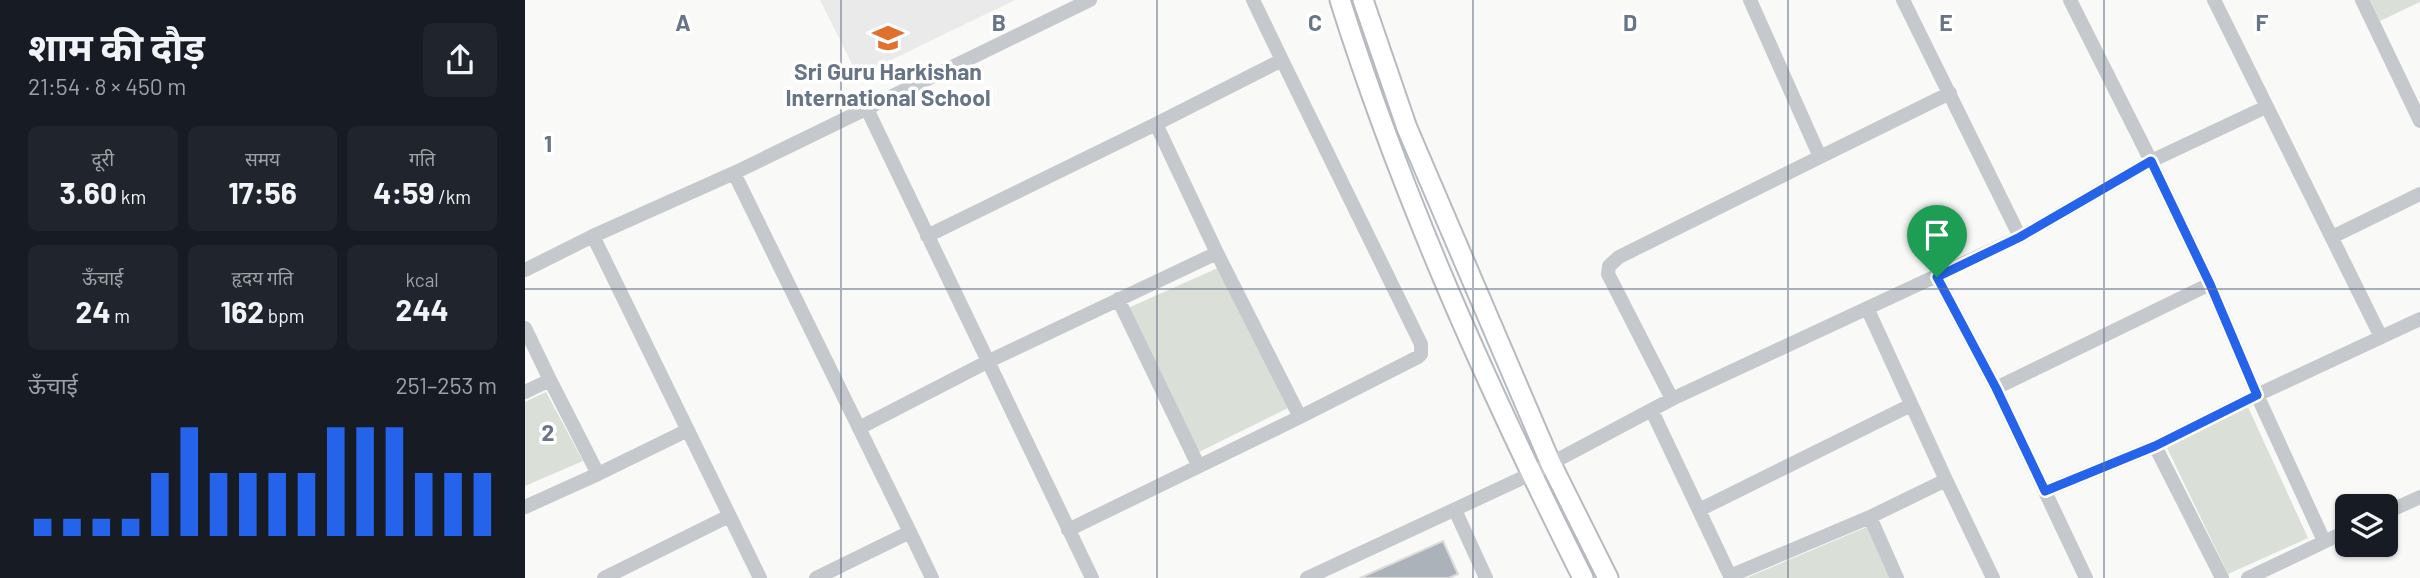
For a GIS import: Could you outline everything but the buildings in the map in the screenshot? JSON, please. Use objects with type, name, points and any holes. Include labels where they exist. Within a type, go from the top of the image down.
[{"type":"street","points":[[525,270],[593,236],[734,173],[1090,0]]},
{"type":"street","points":[[1067,530],[1300,417],[1418,357],[1422,350],[1253,0]]},
{"type":"street","points":[[1340,0],[1368,89],[1469,342],[1584,578]]},
{"type":"street","points":[[1363,0],[1407,128],[1551,464],[1608,578]]},
{"type":"street","points":[[1750,0],[1820,156]]},
{"type":"street","points":[[1903,0],[2020,237]]},
{"type":"street","points":[[2070,0],[2210,284],[2324,541]]},
{"type":"street","points":[[2214,0],[2381,337]]},
{"type":"street","points":[[2362,0],[2420,121]]},
{"type":"street","points":[[927,236],[1282,60]]},
{"type":"street","points":[[1672,399],[1608,274],[1609,265],[1619,257],[1950,93]]},
{"type":"street","points":[[1307,578],[1531,474],[1672,399],[2020,237],[2151,161],[2266,107]]},
{"type":"street","points":[[867,109],[1092,578]]},
{"type":"street","points":[[1156,124],[1217,253],[1300,417]]},
{"type":"street","points":[[734,173],[932,578]]},
{"type":"street","points":[[2332,237],[2420,194]]},
{"type":"street","points":[[593,236],[759,578]]},
{"type":"street","points":[[859,428],[987,362],[1217,253]]},
{"type":"street","points":[[1937,277],[1996,388],[2086,578]]},
{"type":"street","points":[[1996,388],[2210,284]]},
{"type":"street","points":[[1118,299],[1198,466]]},
{"type":"street","points":[[1868,310],[1993,578]]},
{"type":"street","points":[[2045,491],[2155,446],[2420,319]]},
{"type":"street","points":[[525,328],[598,474]]},
{"type":"street","points":[[525,392],[549,380]]},
{"type":"street","points":[[1699,510],[1911,405]]},
{"type":"street","points":[[1652,411],[1730,577],[1870,517],[1946,480]]},
{"type":"street","points":[[525,507],[688,430]]},
{"type":"street","points":[[2155,446],[2222,578]]},
{"type":"street","points":[[2398,507],[2420,497]]},
{"type":"street","points":[[1455,510],[1486,578]]},
{"type":"street","points":[[604,578],[729,516]]},
{"type":"street","points":[[1870,517],[1897,578]]},
{"type":"street","points":[[816,578],[910,532]]},
{"type":"street","points":[[2248,578],[2335,536]]},
{"type":"shaded area","name":"Sri Guru Harkishan International School","points":[[820,0],[1015,0],[858,76]]},
{"type":"shaded area","points":[[2370,0],[2420,0],[2420,2],[2380,21]]},
{"type":"shaded area","points":[[1220,267],[1288,408],[1197,453],[1128,308]]},
{"type":"shaded area","points":[[546,392],[583,461],[525,486],[525,402]]},
{"type":"shaded area","points":[[2248,407],[2308,538],[2228,574],[2167,448]]},
{"type":"shaded area","points":[[1869,526],[1891,578],[1746,578]]},
{"type":"place","name":"Sri Guru Harkishan International School","points":[[888,38]]},
{"type":"route","points":[[2151,161],[2210,284],[2257,395],[2155,446],[2045,491],[1996,388],[1937,277],[2020,237],[2151,161]]}]
